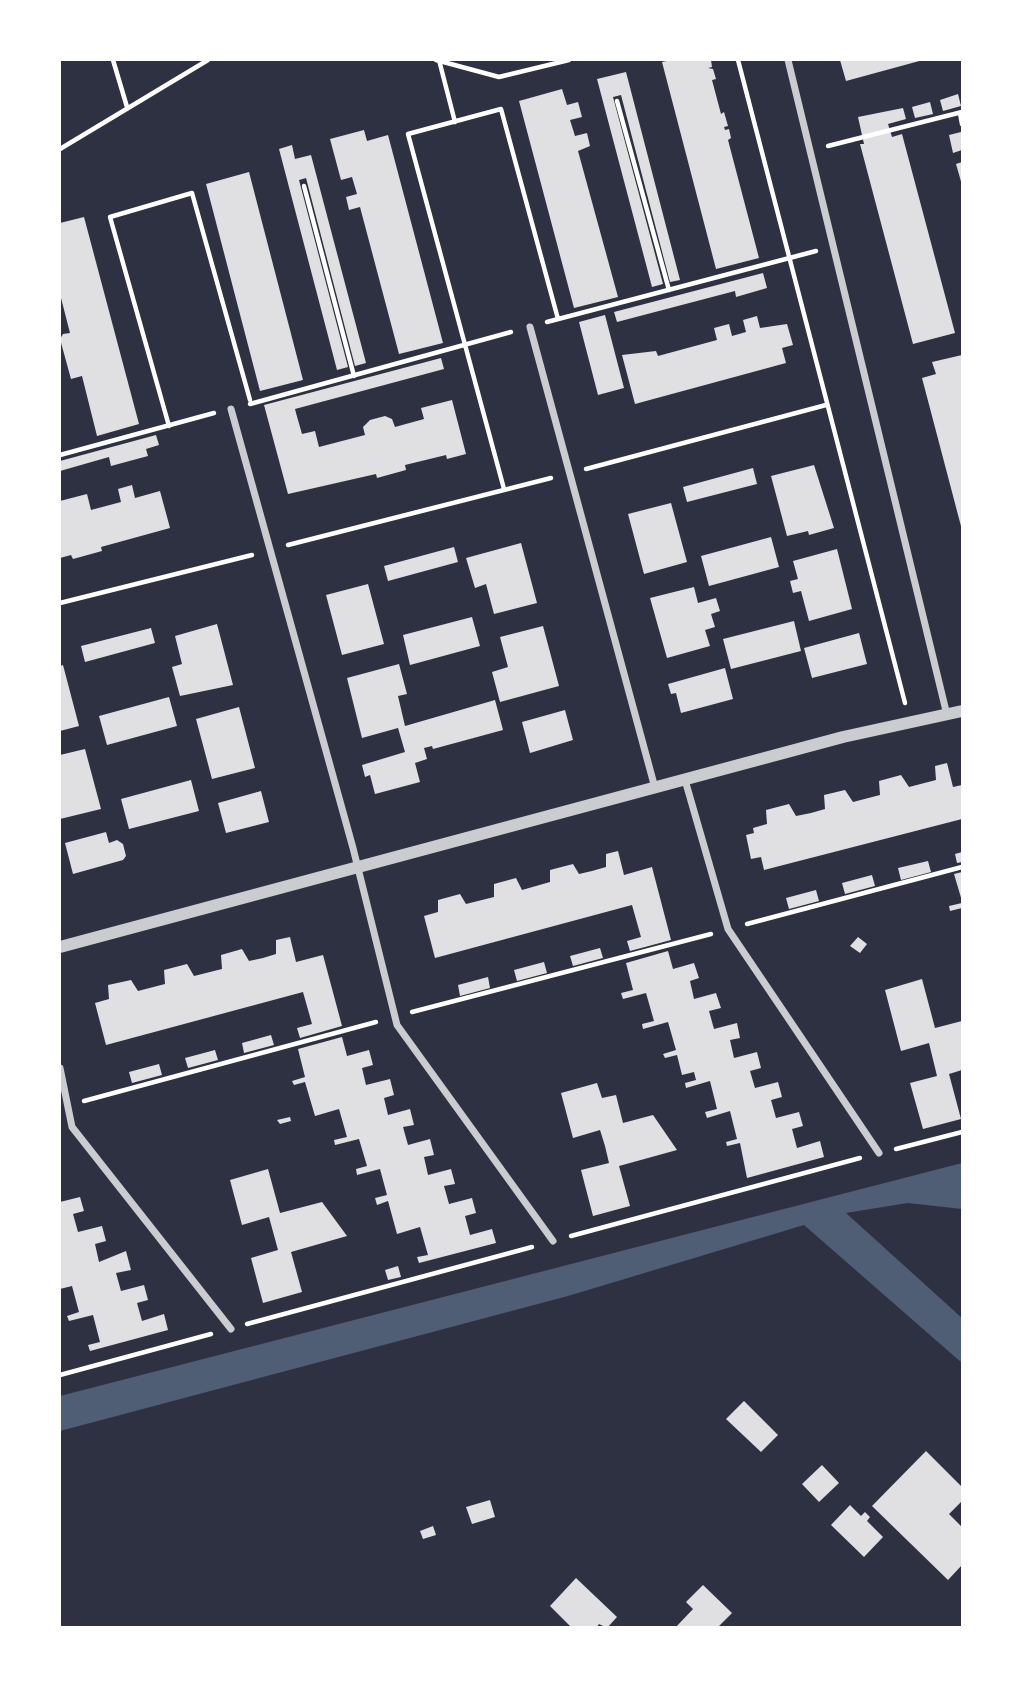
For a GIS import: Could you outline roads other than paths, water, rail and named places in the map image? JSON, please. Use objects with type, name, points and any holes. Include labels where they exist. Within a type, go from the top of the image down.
[{"type":"street","points":[[788,60],[947,715]]},
{"type":"street","points":[[530,327],[655,789]]},
{"type":"street","points":[[232,409],[358,867],[397,1025],[553,1241]]},
{"type":"street","points":[[60,947],[843,737],[962,711]]},
{"type":"street","points":[[685,780],[728,929],[879,1153]]},
{"type":"street","points":[[60,1068],[72,1127],[231,1329]]},
{"type":"water","points":[[962,1163],[962,1209],[908,1203],[846,1213],[962,1318],[962,1363],[804,1225],[568,1296],[60,1431],[60,1396]]}]
